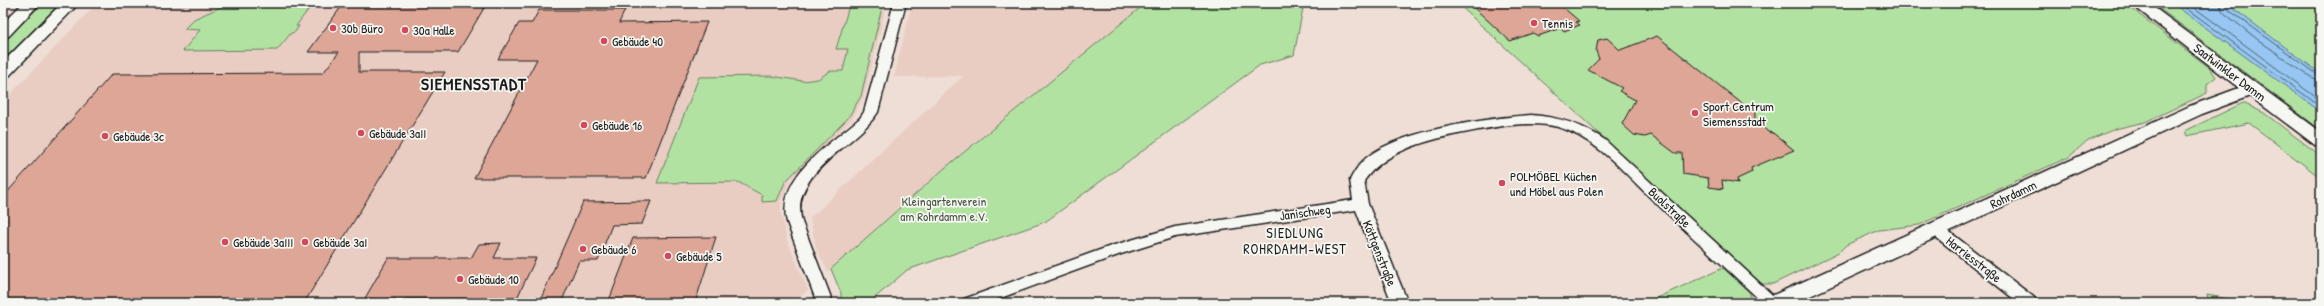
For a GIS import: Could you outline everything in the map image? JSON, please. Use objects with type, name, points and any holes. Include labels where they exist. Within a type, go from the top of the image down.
[{"type":"main road","points":[[3,32],[32,3]]},
{"type":"main road","points":[[3,72],[71,3]]},
{"type":"main road","name":"Saatwinkler Damm","points":[[2138,3],[2321,141]]},
{"type":"main road","name":"Rohrdamm","points":[[1774,303],[1937,230],[2196,110],[2252,89]]},
{"type":"street","points":[[825,303],[816,273],[799,235],[792,209],[794,199],[803,178],[865,121],[871,112],[900,3]]},
{"type":"street","name":"Buolstraße","points":[[1361,204],[1356,187],[1362,170],[1379,155],[1402,144],[1463,129],[1507,122],[1548,120],[1560,123],[1587,135],[1606,148],[1774,303]]},
{"type":"street","name":"Janischweg","points":[[970,303],[1116,250],[1175,232],[1361,204]]},
{"type":"street","name":"Köttgenstraße","points":[[1361,204],[1400,303]]},
{"type":"street","name":"Harriesstraße","points":[[1937,230],[2030,303]]},
{"type":"shaded area","points":[[97,3],[887,3],[864,97],[852,119],[790,180],[781,202],[781,213],[787,240],[808,290],[793,303],[3,303],[3,102]]},
{"type":"shaded area","points":[[912,3],[1146,3],[946,167],[828,272],[816,248],[810,218],[963,76],[894,77]]},
{"type":"green space","points":[[43,3],[60,3],[3,60],[3,43]]},
{"type":"green space","points":[[850,3],[883,3],[861,96],[848,118],[785,182],[777,201],[762,202],[762,195],[738,182],[657,183],[699,77],[771,76],[803,81],[818,79],[830,71],[843,71],[848,49],[836,49]]},
{"type":"green space","name":"Kleingartenverein am Rohrdamm e.V.","points":[[1146,3],[1304,3],[1294,55],[1260,65],[1045,222],[907,270],[869,303],[841,303],[841,293],[831,269],[946,167]]},
{"type":"green space","name":"Sport Centrum Siemensstadt","points":[[1457,3],[2124,3],[2210,68],[2216,77],[2207,84],[2207,93],[2145,122],[2115,129],[2088,140],[2069,157],[1919,225],[1879,230],[1846,245],[1839,252],[1773,284],[1762,284]]},
{"type":"green space","points":[[2152,3],[2172,3],[2321,112],[2321,130]]},
{"type":"green space","points":[[2226,3],[2321,3],[2321,74]]},
{"type":"green space","points":[[225,5],[228,7],[311,6],[296,26],[299,26],[295,32],[291,33],[277,50],[183,51],[200,30],[184,29],[194,19]]},
{"type":"green space","points":[[2243,103],[2264,113],[2321,156],[2321,178],[2249,123],[2187,136],[2185,131]]},
{"type":"green space","points":[[1723,268],[1750,293],[1750,303],[1645,303]]},
{"type":"green space","points":[[2207,295],[2252,303],[2210,303]]},
{"type":"water","points":[[2172,3],[2226,3],[2321,74],[2321,112]]},
{"type":"building","points":[[344,3],[487,3],[458,52],[359,52],[359,72],[445,72],[304,303],[3,303],[3,197],[112,74],[323,73],[339,52],[308,52]]},
{"type":"building","name":"Tennis","points":[[1482,3],[1558,3],[1579,21],[1576,22],[1580,25],[1564,31],[1561,28],[1538,36],[1533,33],[1510,41],[1472,6]]},
{"type":"building","name":"Gebäude 16","points":[[539,10],[625,10],[619,23],[707,22],[646,178],[474,178],[537,59],[498,59],[519,23],[532,23]]},
{"type":"building","name":"Sport Centrum Siemensstadt","points":[[1657,36],[1745,106],[1755,112],[1755,119],[1768,132],[1773,133],[1794,150],[1751,168],[1752,172],[1737,179],[1738,183],[1722,180],[1723,189],[1709,187],[1708,178],[1683,174],[1682,153],[1675,153],[1651,135],[1645,137],[1634,135],[1622,124],[1635,100],[1619,91],[1622,88],[1588,70],[1599,59],[1596,51],[1598,40],[1607,38],[1620,50]]},
{"type":"building","name":"Gebäude 6","points":[[651,201],[642,224],[612,225],[598,261],[579,261],[561,303],[539,303],[583,202]]},
{"type":"building","name":"Gebäude 5","points":[[716,237],[695,303],[608,303],[633,238]]},
{"type":"building","name":"Gebäude 10","points":[[501,243],[494,258],[536,258],[517,298],[364,300],[388,258],[471,258],[479,244]]},
{"type":"place","name":"Tennis","points":[[1534,23]]},
{"type":"place","name":"30b Büro","points":[[333,28]]},
{"type":"place","name":"30a Halle","points":[[405,30]]},
{"type":"place","name":"Gebäude 40","points":[[604,41]]},
{"type":"place","name":"Sport Centrum Siemensstadt","points":[[1695,113]]},
{"type":"place","name":"Gebäude 16","points":[[584,125]]},
{"type":"place","name":"Gebäude 3aII","points":[[361,133]]},
{"type":"place","name":"Gebäude 3c","points":[[105,136]]},
{"type":"place","name":"POLMÖBEL Küchen und Möbel aus Polen","points":[[1502,183]]},
{"type":"place","name":"Gebäude 3aIII","points":[[225,242]]},
{"type":"place","name":"Gebäude 3aI","points":[[305,242]]},
{"type":"place","name":"Gebäude 6","points":[[583,249]]},
{"type":"place","name":"Gebäude 5","points":[[668,256]]},
{"type":"place","name":"Gebäude 10","points":[[460,279]]},
{"type":"district","name":"SIEMENSSTADT","points":[[474,84]]},
{"type":"district","name":"SIEDLUNG ROHRDAMM-WEST","points":[[1295,242]]}]
